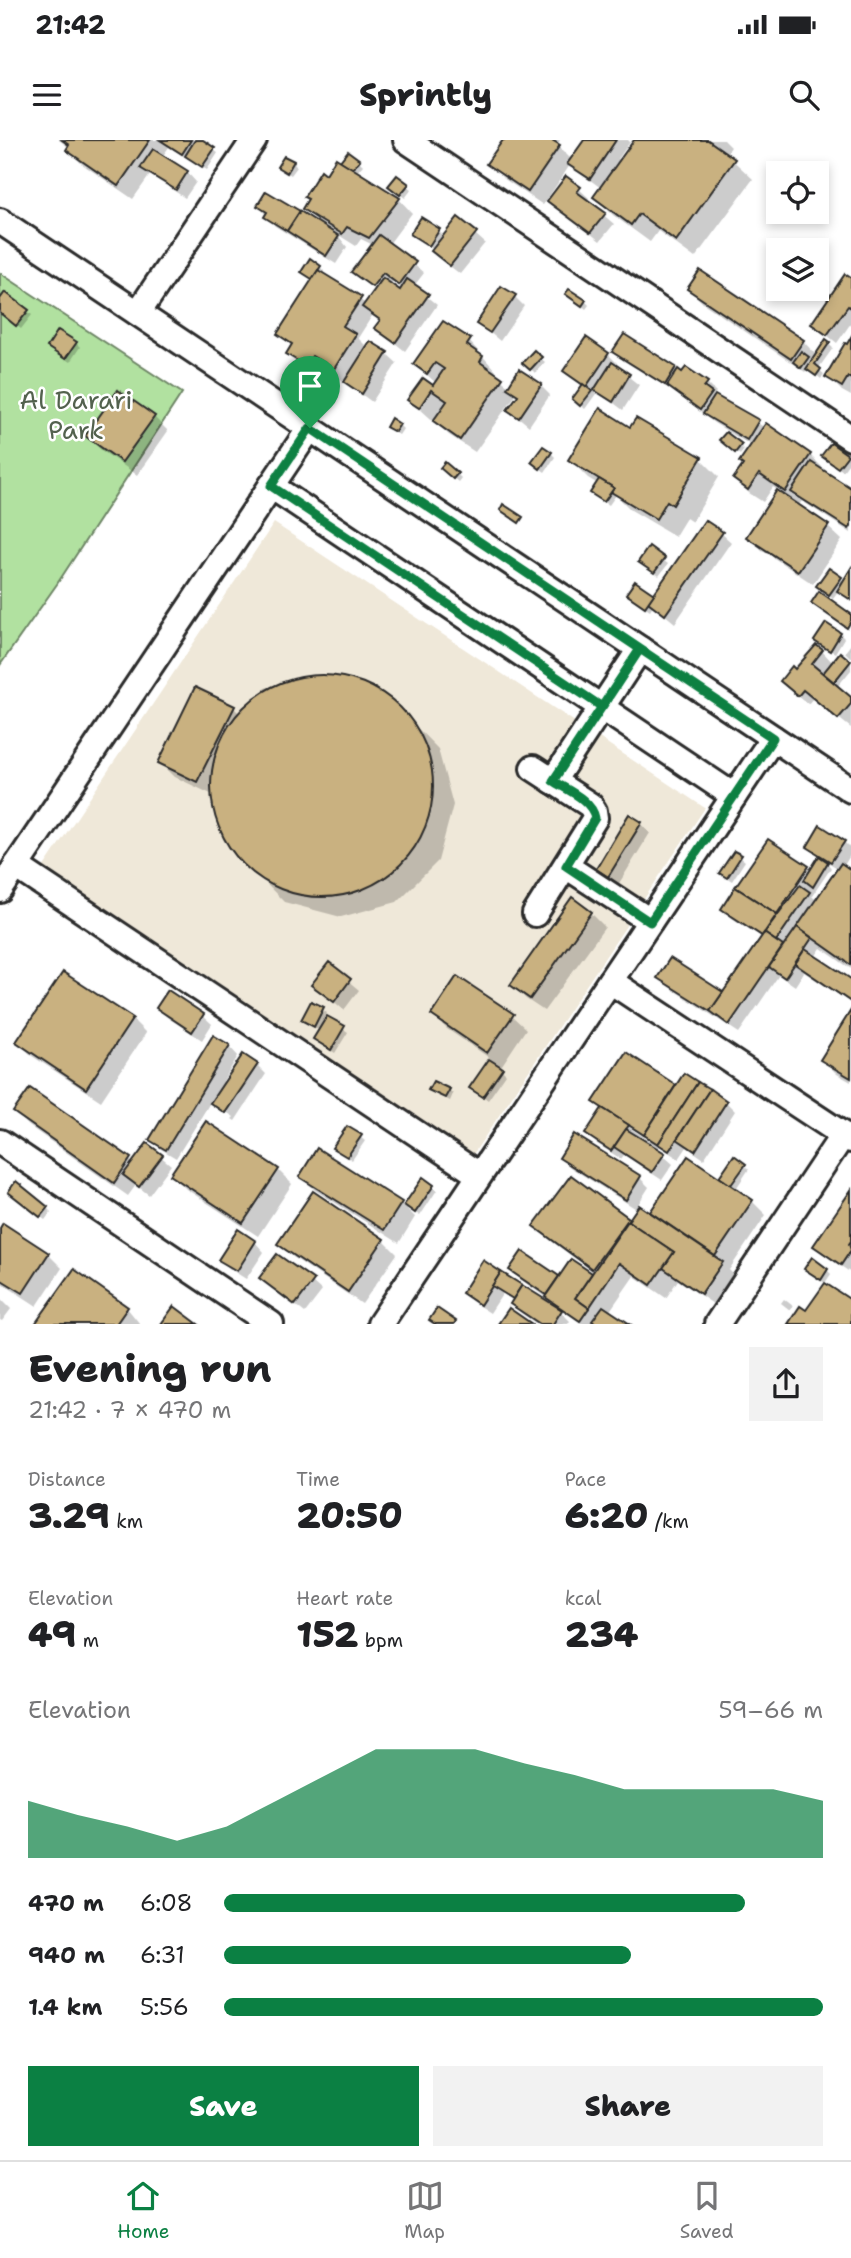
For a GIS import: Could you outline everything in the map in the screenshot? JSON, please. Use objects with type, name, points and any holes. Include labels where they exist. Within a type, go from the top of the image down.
[{"type":"street","points":[[138,313],[254,140]]},
{"type":"street","points":[[406,140],[851,438]]},
{"type":"street","points":[[0,221],[851,790]]},
{"type":"street","points":[[0,890],[310,428]]},
{"type":"street","points":[[271,486],[734,796]]},
{"type":"street","points":[[535,914],[595,818],[590,805],[543,775],[602,707],[640,649]]},
{"type":"street","points":[[380,1324],[773,738]]},
{"type":"street","points":[[16,866],[479,1175]]},
{"type":"street","points":[[566,866],[650,922]]},
{"type":"street","points":[[610,981],[847,1138],[717,1324]]},
{"type":"street","points":[[0,1142],[271,1324]]},
{"type":"shaded area","points":[[274,523],[705,808],[472,1156],[41,871]]},
{"type":"green space","name":"Al Darari Park","points":[[0,273],[182,393],[57,584],[0,665]]},
{"type":"building","points":[[62,140],[150,140],[118,186],[66,150],[69,145]]},
{"type":"building","points":[[160,140],[191,140],[182,154]]},
{"type":"building","points":[[195,140],[203,140],[215,148],[202,167],[185,156]]},
{"type":"building","points":[[503,140],[552,140],[560,145],[528,192],[486,164]]},
{"type":"building","points":[[584,140],[616,140],[590,179],[567,164]]},
{"type":"building","points":[[634,140],[708,140],[735,159],[676,241],[639,214],[631,225],[593,197]]},
{"type":"building","points":[[153,149],[188,171],[176,190],[140,168]]},
{"type":"building","points":[[348,151],[360,160],[352,169],[340,161]]},
{"type":"building","points":[[284,156],[294,161],[287,173],[277,167]]},
{"type":"building","points":[[336,158],[400,198],[369,238],[347,227],[342,234],[302,209],[308,199],[304,197],[321,170],[326,174]]},
{"type":"building","points":[[397,175],[409,184],[400,195],[388,186]]},
{"type":"building","points":[[566,176],[581,187],[577,192],[606,213],[590,233],[547,201]]},
{"type":"building","points":[[266,191],[300,211],[287,231],[264,217],[267,212],[257,206]]},
{"type":"building","points":[[300,211],[339,236],[326,256],[287,231]]},
{"type":"building","points":[[421,217],[440,229],[429,246],[410,234]]},
{"type":"building","points":[[458,217],[477,232],[450,266],[431,251]]},
{"type":"building","points":[[379,235],[416,262],[399,285],[383,273],[372,287],[351,272]]},
{"type":"building","points":[[310,258],[321,266],[312,279],[301,272]]},
{"type":"building","points":[[318,270],[362,297],[343,326],[356,334],[334,369],[312,356],[306,366],[286,354],[292,344],[277,334]]},
{"type":"building","points":[[700,270],[804,340],[791,359],[687,289]]},
{"type":"building","points":[[845,274],[851,278],[851,308],[848,306],[827,335],[811,324]]},
{"type":"building","points":[[383,278],[400,290],[407,279],[429,294],[395,343],[374,328],[380,320],[362,307]]},
{"type":"building","points":[[501,286],[516,295],[490,333],[476,324]]},
{"type":"building","points":[[569,289],[586,300],[582,306],[565,294]]},
{"type":"building","points":[[5,292],[29,310],[16,326],[0,313],[0,299]]},
{"type":"building","points":[[443,321],[471,339],[467,345],[483,356],[480,362],[503,378],[460,440],[433,421],[447,401],[431,390],[419,408],[407,400],[423,378],[433,385],[444,369],[435,363],[427,374],[413,364]]},
{"type":"building","points":[[58,330],[77,342],[65,359],[47,347]]},
{"type":"building","points":[[624,334],[676,367],[665,385],[612,352]]},
{"type":"building","points":[[586,337],[609,353],[586,387],[563,371]]},
{"type":"building","points":[[851,337],[851,379],[848,377],[842,387],[825,377]]},
{"type":"building","points":[[826,339],[830,342],[815,364],[821,369],[816,376],[806,369]]},
{"type":"building","points":[[370,341],[388,352],[362,394],[344,382]]},
{"type":"building","points":[[534,350],[542,357],[530,370],[522,363]]},
{"type":"building","points":[[801,351],[809,357],[801,368],[793,362]]},
{"type":"building","points":[[612,362],[630,374],[613,402],[594,390]]},
{"type":"building","points":[[686,367],[708,382],[704,387],[712,393],[700,410],[667,386],[678,369],[682,372]]},
{"type":"building","points":[[519,369],[542,384],[519,418],[507,410],[518,395],[507,388]]},
{"type":"building","points":[[583,384],[592,391],[580,406],[572,399]]},
{"type":"building","points":[[118,390],[155,416],[122,462],[85,436]]},
{"type":"building","points":[[715,395],[759,420],[747,440],[703,414]]},
{"type":"building","points":[[600,408],[630,427],[636,418],[702,457],[673,505],[667,501],[656,519],[611,492],[614,488],[568,460]]},
{"type":"building","points":[[391,418],[400,424],[395,432],[386,427]]},
{"type":"building","points":[[766,423],[811,454],[785,492],[759,474],[748,490],[733,479],[743,465],[739,462]]},
{"type":"building","points":[[726,432],[742,444],[735,453],[719,440]]},
{"type":"building","points":[[831,443],[848,455],[838,468],[821,456]]},
{"type":"building","points":[[543,446],[552,452],[540,469],[531,462]]},
{"type":"building","points":[[445,462],[458,473],[453,479],[440,468]]},
{"type":"building","points":[[811,462],[851,488],[849,529],[791,492]]},
{"type":"building","points":[[599,479],[614,488],[604,502],[590,493]]},
{"type":"building","points":[[777,490],[829,525],[798,571],[746,537]]},
{"type":"building","points":[[503,504],[523,517],[519,523],[500,510]]},
{"type":"building","points":[[705,520],[723,532],[665,615],[648,602]]},
{"type":"building","points":[[649,546],[665,558],[654,573],[638,562]]},
{"type":"building","points":[[829,568],[842,577],[829,595],[816,586]]},
{"type":"building","points":[[851,568],[851,600],[837,591]]},
{"type":"building","points":[[635,581],[654,594],[645,607],[626,594]]},
{"type":"building","points":[[819,591],[851,614],[847,628],[811,603]]},
{"type":"building","points":[[826,623],[841,633],[830,651],[814,641]]},
{"type":"building","points":[[816,645],[823,650],[812,664],[851,697],[851,704],[838,719],[803,690],[798,696],[780,681],[792,666],[795,669]]},
{"type":"building","points":[[840,652],[851,661],[834,682],[823,673]]},
{"type":"building","points":[[322,675],[344,677],[364,683],[392,700],[408,716],[425,744],[431,764],[431,808],[425,828],[408,856],[392,872],[364,889],[344,895],[322,897],[300,895],[280,889],[252,872],[236,856],[219,828],[213,808],[211,786],[213,764],[219,744],[236,716],[252,700],[280,683],[300,677]]},
{"type":"building","points":[[195,687],[235,706],[197,782],[158,763]]},
{"type":"building","points":[[629,814],[642,822],[608,877],[596,869]]},
{"type":"building","points":[[820,825],[845,841],[831,862],[807,847]]},
{"type":"building","points":[[768,839],[809,866],[777,914],[735,887]]},
{"type":"building","points":[[734,851],[742,855],[727,878],[719,873]]},
{"type":"building","points":[[819,856],[828,862],[813,887],[804,880]]},
{"type":"building","points":[[841,863],[851,870],[851,965],[797,927]]},
{"type":"building","points":[[800,885],[810,892],[776,941],[764,933]]},
{"type":"building","points":[[735,887],[777,914],[762,936],[721,909]]},
{"type":"building","points":[[572,897],[592,912],[530,999],[510,985]]},
{"type":"building","points":[[797,927],[812,938],[785,978],[769,967]]},
{"type":"building","points":[[764,933],[783,946],[729,1025],[710,1011]]},
{"type":"building","points":[[805,949],[851,979],[851,1002],[795,964]]},
{"type":"building","points":[[670,958],[723,992],[710,1011],[657,978]]},
{"type":"building","points":[[329,962],[351,979],[334,1002],[311,985]]},
{"type":"building","points":[[63,972],[133,1018],[86,1089],[16,1042]]},
{"type":"building","points":[[457,976],[514,1014],[487,1053],[431,1015]]},
{"type":"building","points":[[168,990],[204,1014],[192,1032],[156,1008]]},
{"type":"building","points":[[311,1001],[324,1007],[314,1027],[301,1020]]},
{"type":"building","points":[[851,1010],[851,1078],[820,1060]]},
{"type":"building","points":[[327,1016],[345,1026],[331,1050],[313,1039]]},
{"type":"building","points":[[213,1035],[230,1045],[166,1150],[149,1140]]},
{"type":"building","points":[[626,1052],[676,1085],[644,1135],[593,1102]]},
{"type":"building","points":[[243,1054],[258,1064],[225,1113],[210,1103]]},
{"type":"building","points":[[489,1059],[503,1068],[483,1097],[469,1088]]},
{"type":"building","points":[[684,1073],[698,1082],[658,1144],[644,1135]]},
{"type":"building","points":[[433,1081],[450,1089],[445,1098],[428,1090]]},
{"type":"building","points":[[698,1082],[710,1089],[669,1151],[658,1144]]},
{"type":"building","points":[[30,1088],[131,1158],[114,1183],[13,1112]]},
{"type":"building","points":[[710,1089],[727,1101],[695,1151],[677,1139]]},
{"type":"building","points":[[602,1108],[629,1125],[611,1151],[585,1134]]},
{"type":"building","points":[[206,1121],[279,1169],[243,1223],[170,1175]]},
{"type":"building","points":[[347,1126],[362,1135],[347,1157],[332,1148]]},
{"type":"building","points":[[626,1129],[665,1153],[652,1172],[614,1147]]},
{"type":"building","points":[[574,1134],[641,1176],[626,1200],[559,1158]]},
{"type":"building","points":[[147,1143],[163,1155],[139,1187],[123,1175]]},
{"type":"building","points":[[317,1148],[402,1202],[384,1230],[299,1177]]},
{"type":"building","points":[[734,1155],[746,1164],[731,1185],[719,1177]]},
{"type":"building","points":[[688,1156],[753,1200],[715,1256],[650,1212]]},
{"type":"building","points":[[571,1175],[629,1218],[592,1269],[533,1226]]},
{"type":"building","points":[[423,1177],[434,1185],[415,1213],[404,1205]]},
{"type":"building","points":[[16,1181],[48,1207],[40,1217],[8,1192]]},
{"type":"building","points":[[851,1190],[851,1250],[841,1265],[813,1246]]},
{"type":"building","points":[[313,1191],[384,1239],[348,1292],[277,1244]]},
{"type":"building","points":[[639,1205],[723,1262],[701,1294],[663,1268],[674,1252],[628,1221]]},
{"type":"building","points":[[628,1221],[674,1252],[651,1285],[619,1263],[589,1308],[575,1298]]},
{"type":"building","points":[[3,1223],[49,1253],[23,1293],[0,1279],[0,1228]]},
{"type":"building","points":[[238,1229],[256,1241],[237,1271],[218,1260]]},
{"type":"building","points":[[522,1251],[559,1276],[546,1295],[509,1270]]},
{"type":"building","points":[[277,1254],[314,1280],[295,1305],[259,1278]]},
{"type":"building","points":[[812,1257],[828,1269],[821,1280],[804,1269]]},
{"type":"building","points":[[571,1259],[592,1273],[575,1298],[589,1308],[580,1321],[545,1297]]},
{"type":"building","points":[[483,1260],[501,1272],[480,1305],[462,1293]]},
{"type":"building","points":[[74,1269],[128,1307],[116,1324],[35,1324]]},
{"type":"building","points":[[501,1272],[522,1285],[513,1299],[492,1286]]},
{"type":"building","points":[[825,1283],[851,1300],[851,1324],[788,1324],[800,1306],[806,1310]]},
{"type":"building","points":[[522,1285],[562,1310],[553,1324],[540,1324],[510,1304]]},
{"type":"building","points":[[174,1306],[198,1324],[161,1324]]},
{"type":"building","points":[[603,1306],[630,1324],[596,1324],[592,1321]]},
{"type":"building","points":[[437,1308],[456,1321],[454,1324],[435,1324],[429,1320]]},
{"type":"building","points":[[509,1308],[532,1324],[498,1324]]},
{"type":"route","points":[[310,428],[271,486],[602,707],[640,649],[773,738],[650,922],[566,866],[593,825],[594,811],[590,805],[553,781],[640,649],[310,428]]}]
